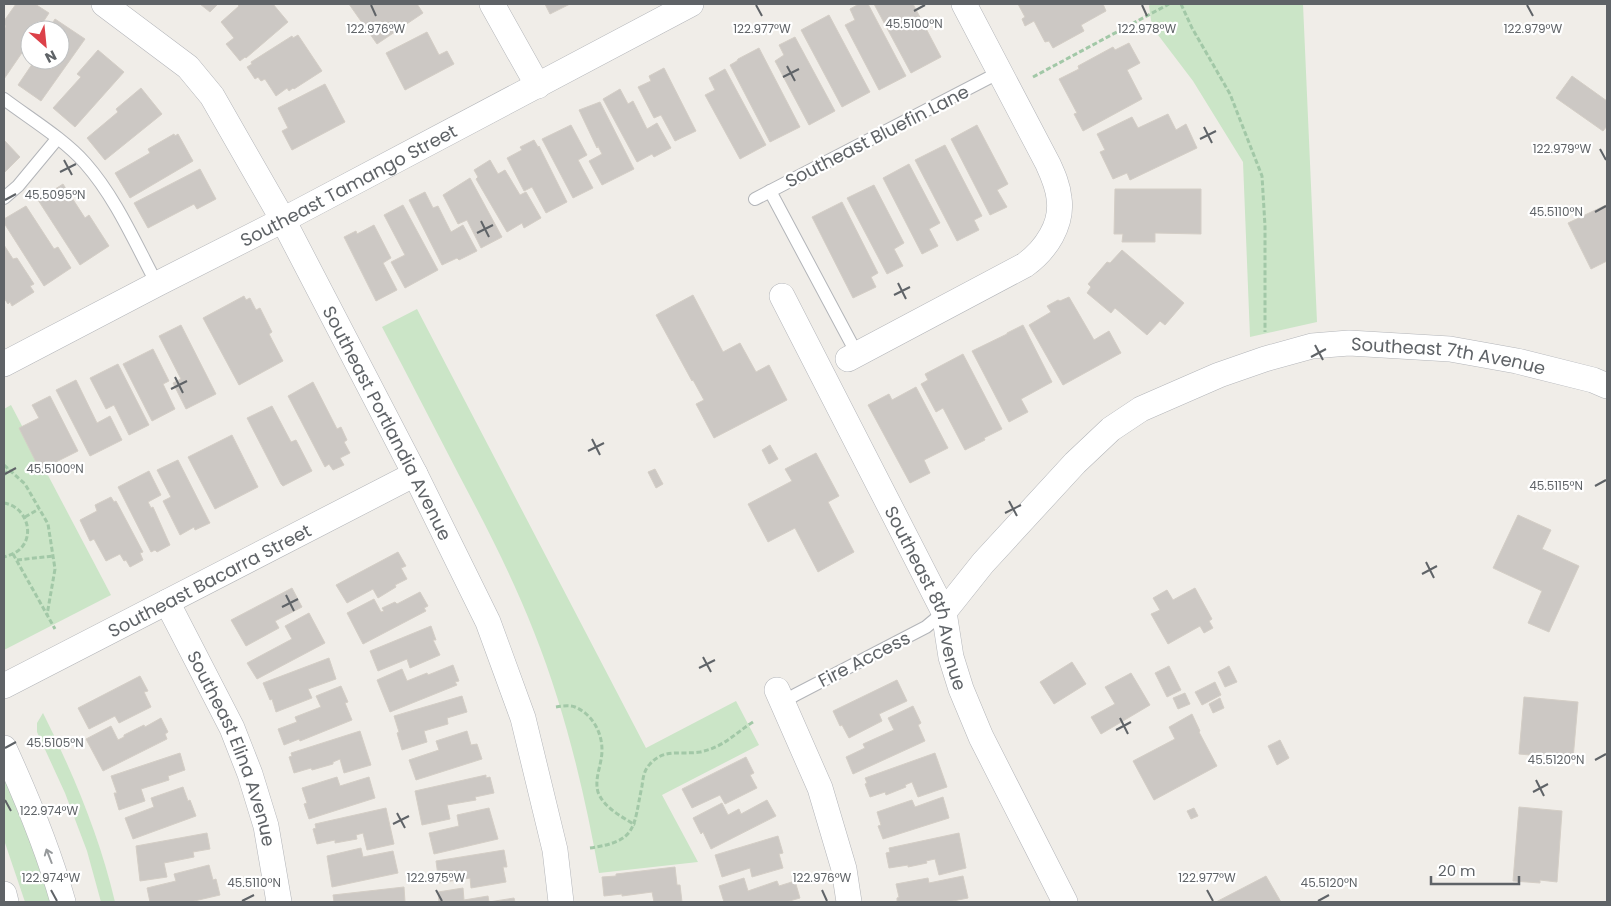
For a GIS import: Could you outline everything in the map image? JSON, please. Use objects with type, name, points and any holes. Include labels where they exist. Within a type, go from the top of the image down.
[{"type":"street","name":"Southeast Portlandia Avenue","points":[[104,4],[188,67],[206,88],[238,138],[283,220],[415,474],[488,622],[524,718],[555,850],[561,902]]},
{"type":"street","points":[[492,4],[538,86]]},
{"type":"street","name":"Southeast Tamango Street","points":[[4,364],[283,220],[691,4]]},
{"type":"street","points":[[852,357],[1037,257],[1045,247],[1059,215],[1060,206],[1056,182],[1048,164],[964,4]]},
{"type":"street","name":"Southeast 8th Avenue","points":[[782,296],[944,612],[951,658],[961,689],[978,729],[1065,902]]},
{"type":"street","name":"Southeast 7th Avenue","points":[[944,612],[983,562],[1075,463],[1111,429],[1141,409],[1219,375],[1265,359],[1312,346],[1349,343],[1450,349],[1517,360],[1593,380],[1607,386]]},
{"type":"street","name":"Southeast Bacarra Street","points":[[4,686],[415,474]]},
{"type":"street","name":"Southeast Elina Avenue","points":[[167,602],[232,728],[246,765],[266,826],[279,902]]},
{"type":"street","points":[[779,697],[820,788],[844,869],[849,902]]},
{"type":"street","points":[[4,748],[24,790],[52,862],[63,902]]},
{"type":"street","points":[[4,894],[6,902]]},
{"type":"lane","name":"Southeast Bluefin Lane","points":[[755,199],[1000,72]]},
{"type":"lane","points":[[4,99],[84,162],[104,188],[121,216],[157,284]]},
{"type":"lane","points":[[4,198],[18,186],[57,139]]},
{"type":"lane","points":[[770,191],[852,357],[821,373]]},
{"type":"lane","name":"Fire Access","points":[[779,697],[795,695],[926,627],[944,612]]},
{"type":"path","points":[[1029,79],[1169,4]]},
{"type":"path","points":[[1181,4],[1192,28],[1230,94],[1262,176],[1265,226],[1265,359]]},
{"type":"path","points":[[4,464],[26,484],[48,524],[55,569],[47,615]]},
{"type":"path","points":[[4,475],[9,469]]},
{"type":"path","points":[[4,503],[18,509],[24,517],[28,528],[22,548],[4,557]]},
{"type":"path","points":[[24,517],[40,509]]},
{"type":"path","points":[[13,554],[68,653]]},
{"type":"path","points":[[16,560],[53,556]]},
{"type":"path","points":[[556,707],[574,706],[587,714],[595,723],[602,751],[596,782],[598,793],[604,804],[634,825]]},
{"type":"path","points":[[590,848],[610,845],[629,834],[634,825],[648,765],[657,758],[672,752],[698,752],[726,743],[753,722]]},
{"type":"green space","points":[[1150,4],[1303,4],[1317,322],[1250,337],[1243,162],[1193,81],[1152,27]]},
{"type":"green space","points":[[417,309],[646,748],[736,701],[759,745],[662,795],[698,862],[599,873],[587,811],[564,721],[534,632],[489,533],[382,327]]},
{"type":"green space","points":[[11,405],[111,595],[4,650],[4,409]]},
{"type":"green space","points":[[43,713],[65,759],[94,829],[115,902],[101,902],[87,851],[65,793],[37,732],[37,723]]},
{"type":"green space","points":[[4,767],[52,902],[25,902],[4,840]]},
{"type":"building","points":[[16,4],[35,4],[49,13],[44,20],[20,20],[20,56],[4,79],[4,29],[6,26],[4,21]]},
{"type":"building","points":[[200,4],[218,4],[210,12]]},
{"type":"building","points":[[237,4],[273,4],[288,22],[240,61],[226,44],[234,38],[221,22],[239,6]]},
{"type":"building","points":[[349,4],[417,4],[423,13],[377,44]]},
{"type":"building","points":[[545,4],[570,4],[550,14]]},
{"type":"building","points":[[859,4],[868,4],[906,76],[879,90],[845,25],[855,20],[850,9]]},
{"type":"building","points":[[874,4],[913,4],[941,57],[911,73]]},
{"type":"building","points":[[1018,4],[1103,4],[1106,11],[1081,25],[1084,31],[1053,48],[1049,41],[1045,42],[1034,21],[1025,26],[1022,19],[1025,17]]},
{"type":"building","points":[[829,15],[870,92],[842,107],[801,30]]},
{"type":"building","points":[[70,29],[85,39],[70,60]]},
{"type":"building","points":[[427,32],[439,55],[447,51],[454,64],[405,90],[386,53]]},
{"type":"building","points":[[298,35],[322,71],[294,89],[289,91],[287,88],[276,96],[265,79],[261,81],[258,77],[255,79],[247,67],[252,64],[251,62],[292,36],[293,38]]},
{"type":"building","points":[[795,37],[835,111],[809,125],[775,61],[784,55],[779,45]]},
{"type":"building","points":[[1129,43],[1140,63],[1127,70],[1142,99],[1083,131],[1074,114],[1077,113],[1059,79],[1079,69],[1078,66],[1113,47],[1115,50]]},
{"type":"building","points":[[759,48],[800,127],[770,142],[730,65]]},
{"type":"building","points":[[98,50],[124,72],[75,127],[53,108],[81,77],[77,74]]},
{"type":"building","points":[[664,68],[696,131],[675,141],[661,115],[654,118],[638,87],[651,81],[649,76]]},
{"type":"building","points":[[725,69],[766,145],[740,159],[705,95],[715,90],[709,78]]},
{"type":"building","points":[[28,70],[63,70],[41,101],[18,85]]},
{"type":"building","points":[[1572,76],[1607,101],[1607,126],[1603,131],[1556,98]]},
{"type":"building","points":[[325,84],[345,122],[292,150],[282,131],[288,128],[278,108]]},
{"type":"building","points":[[141,88],[162,114],[105,160],[87,138],[118,112],[116,109]]},
{"type":"building","points":[[620,89],[628,104],[633,101],[647,129],[657,123],[671,148],[654,157],[652,154],[637,162],[603,99]]},
{"type":"building","points":[[600,102],[634,169],[602,185],[589,161],[602,154],[598,146],[597,148],[579,110]]},
{"type":"building","points":[[1168,114],[1176,130],[1186,124],[1197,148],[1130,180],[1127,173],[1113,179],[1100,152],[1105,150],[1097,134],[1132,117],[1138,128]]},
{"type":"building","points":[[571,125],[587,155],[578,160],[593,188],[573,198],[542,139]]},
{"type":"building","points":[[977,125],[1008,184],[997,190],[1007,207],[990,215],[951,139]]},
{"type":"building","points":[[174,134],[175,136],[178,134],[193,161],[130,198],[115,173],[150,153],[148,149]]},
{"type":"building","points":[[4,140],[20,157],[4,173]]},
{"type":"building","points":[[534,140],[539,146],[567,202],[546,213],[532,187],[524,191],[507,158],[522,150],[520,147]]},
{"type":"building","points":[[945,145],[982,216],[974,220],[979,230],[957,241],[915,160]]},
{"type":"building","points":[[490,160],[498,174],[505,170],[520,195],[526,192],[541,218],[524,228],[522,223],[507,232],[476,179],[478,177],[474,170]]},
{"type":"building","points":[[909,164],[940,223],[929,229],[938,246],[922,254],[883,178]]},
{"type":"building","points":[[200,169],[216,199],[197,209],[194,204],[148,228],[134,203]]},
{"type":"building","points":[[470,178],[502,237],[481,248],[467,220],[458,224],[443,195]]},
{"type":"building","points":[[63,184],[85,218],[89,215],[109,246],[80,265],[38,200]]},
{"type":"building","points":[[874,185],[904,243],[894,249],[903,266],[887,274],[847,198]]},
{"type":"building","points":[[1115,189],[1201,189],[1201,234],[1155,233],[1155,242],[1122,242],[1123,234],[1114,234]]},
{"type":"building","points":[[425,192],[433,208],[438,206],[451,232],[463,225],[477,251],[459,260],[457,258],[442,265],[409,200]]},
{"type":"building","points":[[842,202],[878,273],[871,277],[876,287],[853,298],[812,217]]},
{"type":"building","points":[[403,205],[438,270],[405,288],[391,262],[405,255],[384,215]]},
{"type":"building","points":[[1606,205],[1607,261],[1591,269],[1568,223]]},
{"type":"building","points":[[26,206],[54,249],[58,247],[71,268],[44,286],[4,223],[4,219]]},
{"type":"building","points":[[374,225],[391,258],[383,263],[397,290],[376,301],[344,237],[356,231],[357,234]]},
{"type":"building","points":[[4,245],[13,259],[17,258],[34,284],[30,286],[34,292],[12,306],[4,298]]},
{"type":"building","points":[[1122,250],[1184,303],[1165,325],[1160,321],[1147,335],[1115,308],[1111,313],[1087,293],[1091,287],[1088,284],[1107,262],[1110,263]]},
{"type":"building","points":[[693,295],[723,352],[740,343],[756,372],[769,365],[787,400],[714,438],[696,404],[704,400],[656,315]]},
{"type":"building","points":[[244,296],[246,300],[250,298],[256,310],[260,308],[272,332],[269,334],[283,361],[239,385],[203,318]]},
{"type":"building","points":[[1069,297],[1094,340],[1109,331],[1121,353],[1063,385],[1029,325],[1051,312],[1047,306]]},
{"type":"building","points":[[181,325],[216,394],[186,409],[173,383],[181,379],[159,336]]},
{"type":"building","points":[[1023,325],[1052,382],[1021,399],[1028,412],[1009,422],[972,351]]},
{"type":"building","points":[[153,349],[169,381],[163,384],[175,409],[152,421],[123,364]]},
{"type":"building","points":[[963,354],[1002,429],[965,450],[943,408],[936,412],[921,384],[928,380],[925,374]]},
{"type":"building","points":[[118,364],[149,425],[129,435],[114,405],[106,409],[90,378]]},
{"type":"building","points":[[76,380],[97,423],[110,416],[122,440],[90,456],[56,390]]},
{"type":"building","points":[[313,382],[337,429],[341,427],[347,440],[344,442],[350,453],[340,458],[344,465],[333,470],[329,464],[325,467],[288,396]]},
{"type":"building","points":[[916,387],[948,448],[924,460],[930,473],[910,483],[868,405],[889,394],[892,400]]},
{"type":"building","points":[[50,396],[78,451],[40,470],[19,428],[39,418],[32,405]]},
{"type":"building","points":[[272,406],[291,442],[296,440],[312,471],[283,486],[247,418]]},
{"type":"building","points":[[232,435],[258,487],[215,509],[188,457]]},
{"type":"building","points":[[770,445],[778,459],[769,464],[762,450]]},
{"type":"building","points":[[816,453],[839,496],[828,502],[854,552],[818,572],[795,528],[768,542],[748,504],[792,481],[785,469]]},
{"type":"building","points":[[178,460],[210,523],[195,530],[194,527],[180,535],[163,501],[171,497],[157,470]]},
{"type":"building","points":[[655,469],[663,484],[656,488],[648,472]]},
{"type":"building","points":[[149,471],[161,495],[148,502],[151,508],[153,507],[170,545],[157,552],[155,550],[151,552],[118,487]]},
{"type":"building","points":[[111,497],[114,502],[116,501],[143,552],[140,553],[143,560],[130,567],[120,554],[106,561],[94,539],[90,541],[80,520],[97,511],[95,505]]},
{"type":"building","points":[[1518,515],[1551,530],[1542,549],[1579,566],[1549,632],[1528,623],[1542,591],[1493,568]]},
{"type":"building","points":[[398,552],[406,566],[401,568],[407,579],[395,585],[396,587],[378,598],[373,589],[347,603],[336,585]]},
{"type":"building","points":[[292,588],[302,607],[275,621],[279,628],[246,646],[231,620]]},
{"type":"building","points":[[1195,588],[1212,619],[1209,621],[1213,628],[1204,633],[1200,626],[1168,644],[1151,614],[1160,610],[1153,598],[1167,590],[1173,600]]},
{"type":"building","points":[[420,592],[428,606],[424,608],[426,611],[363,644],[347,613],[374,599],[381,612],[384,611],[382,608],[395,602],[397,604]]},
{"type":"building","points":[[309,613],[325,643],[257,679],[247,663],[292,639],[285,626]]},
{"type":"building","points":[[431,626],[436,640],[433,640],[440,655],[410,668],[407,659],[378,671],[370,651]]},
{"type":"building","points":[[329,658],[336,679],[308,689],[312,698],[276,712],[272,699],[270,700],[263,683]]},
{"type":"building","points":[[1072,662],[1086,684],[1054,704],[1040,682]]},
{"type":"building","points":[[453,665],[459,681],[455,682],[457,685],[390,712],[377,680],[402,669],[407,681]]},
{"type":"building","points":[[1169,666],[1181,690],[1167,697],[1155,673]]},
{"type":"building","points":[[1229,666],[1237,682],[1225,687],[1218,672]]},
{"type":"building","points":[[1131,673],[1150,705],[1101,734],[1091,717],[1115,704],[1105,687]]},
{"type":"building","points":[[140,676],[148,691],[144,692],[151,707],[119,723],[115,716],[89,729],[78,708]]},
{"type":"building","points":[[897,680],[907,701],[879,714],[882,721],[849,738],[842,725],[840,726],[833,711]]},
{"type":"building","points":[[1215,682],[1221,695],[1202,705],[1195,692]]},
{"type":"building","points":[[341,686],[348,702],[345,703],[352,720],[300,741],[299,739],[284,745],[278,729],[297,722],[295,717],[321,707],[316,696]]},
{"type":"building","points":[[1185,693],[1190,704],[1178,709],[1173,698]]},
{"type":"building","points":[[462,696],[467,712],[447,718],[448,724],[424,731],[427,742],[402,750],[394,716]]},
{"type":"building","points":[[1524,697],[1578,702],[1573,759],[1519,754]]},
{"type":"building","points":[[1220,698],[1224,708],[1213,713],[1209,704]]},
{"type":"building","points":[[913,706],[921,723],[918,725],[925,741],[853,774],[846,757],[865,748],[863,744],[894,730],[888,718]]},
{"type":"building","points":[[1192,714],[1217,766],[1154,800],[1133,761],[1175,739],[1169,727]]},
{"type":"building","points":[[161,718],[168,732],[165,734],[167,739],[103,771],[86,739],[111,726],[118,740],[124,737],[124,735]]},
{"type":"building","points":[[360,731],[371,765],[344,773],[340,759],[333,762],[333,764],[294,773],[289,757],[292,756],[291,753]]},
{"type":"building","points":[[467,731],[471,745],[477,744],[482,759],[416,780],[409,760],[439,750],[436,741]]},
{"type":"building","points":[[1280,740],[1289,758],[1277,765],[1268,746]]},
{"type":"building","points":[[180,753],[185,770],[168,776],[169,780],[141,789],[145,801],[119,810],[114,793],[117,793],[111,776]]},
{"type":"building","points":[[935,753],[947,787],[918,797],[912,782],[905,785],[906,787],[886,795],[885,792],[870,797],[865,784],[867,783],[865,778]]},
{"type":"building","points":[[746,757],[754,773],[750,775],[757,788],[725,804],[720,795],[692,808],[682,789]]},
{"type":"building","points":[[486,775],[486,778],[490,777],[494,793],[475,797],[476,800],[447,805],[450,819],[422,825],[415,791]]},
{"type":"building","points":[[337,777],[340,786],[369,777],[375,798],[309,819],[304,804],[307,803],[302,788]]},
{"type":"building","points":[[183,787],[196,816],[133,839],[125,818],[154,807],[151,798]]},
{"type":"building","points":[[943,797],[949,818],[883,839],[878,826],[881,825],[877,812],[912,800],[915,807]]},
{"type":"building","points":[[767,800],[776,816],[711,849],[703,832],[701,834],[693,818],[722,803],[728,815],[739,809],[741,814]]},
{"type":"building","points":[[1519,807],[1562,811],[1557,882],[1540,880],[1540,883],[1513,881]]},
{"type":"building","points":[[386,808],[394,844],[367,850],[363,833],[356,835],[357,839],[335,843],[335,840],[317,844],[313,829],[316,828],[315,824]]},
{"type":"building","points":[[489,808],[498,839],[434,854],[429,833],[459,826],[457,815]]},
{"type":"building","points":[[1194,808],[1198,816],[1191,819],[1187,811]]},
{"type":"building","points":[[207,833],[210,849],[193,852],[194,857],[164,863],[167,877],[140,881],[136,846]]},
{"type":"building","points":[[959,833],[966,868],[939,875],[935,859],[926,861],[927,863],[908,867],[908,865],[889,868],[886,853],[890,852],[889,848]]},
{"type":"building","points":[[778,836],[783,853],[779,854],[783,868],[752,877],[750,868],[722,877],[715,855]]},
{"type":"building","points":[[361,848],[363,857],[393,851],[398,873],[332,887],[327,856]]},
{"type":"building","points":[[504,850],[507,867],[503,867],[506,882],[471,888],[470,878],[439,883],[436,861]]},
{"type":"building","points":[[209,865],[213,880],[216,879],[220,895],[190,902],[150,902],[147,888],[176,881],[174,874]]},
{"type":"building","points":[[675,867],[677,885],[680,885],[682,902],[654,902],[652,892],[604,896],[602,877]]},
{"type":"building","points":[[963,876],[968,898],[948,902],[897,902],[899,897],[896,884],[928,878],[929,883]]},
{"type":"building","points":[[1266,876],[1281,902],[1216,902]]},
{"type":"building","points":[[744,878],[748,891],[777,881],[779,886],[795,881],[800,898],[786,902],[724,902],[719,886]]},
{"type":"building","points":[[404,887],[405,902],[334,902],[333,895]]},
{"type":"building","points":[[463,888],[464,900],[488,896],[489,902],[439,902],[438,892]]},
{"type":"building","points":[[514,898],[515,902],[489,902]]}]
